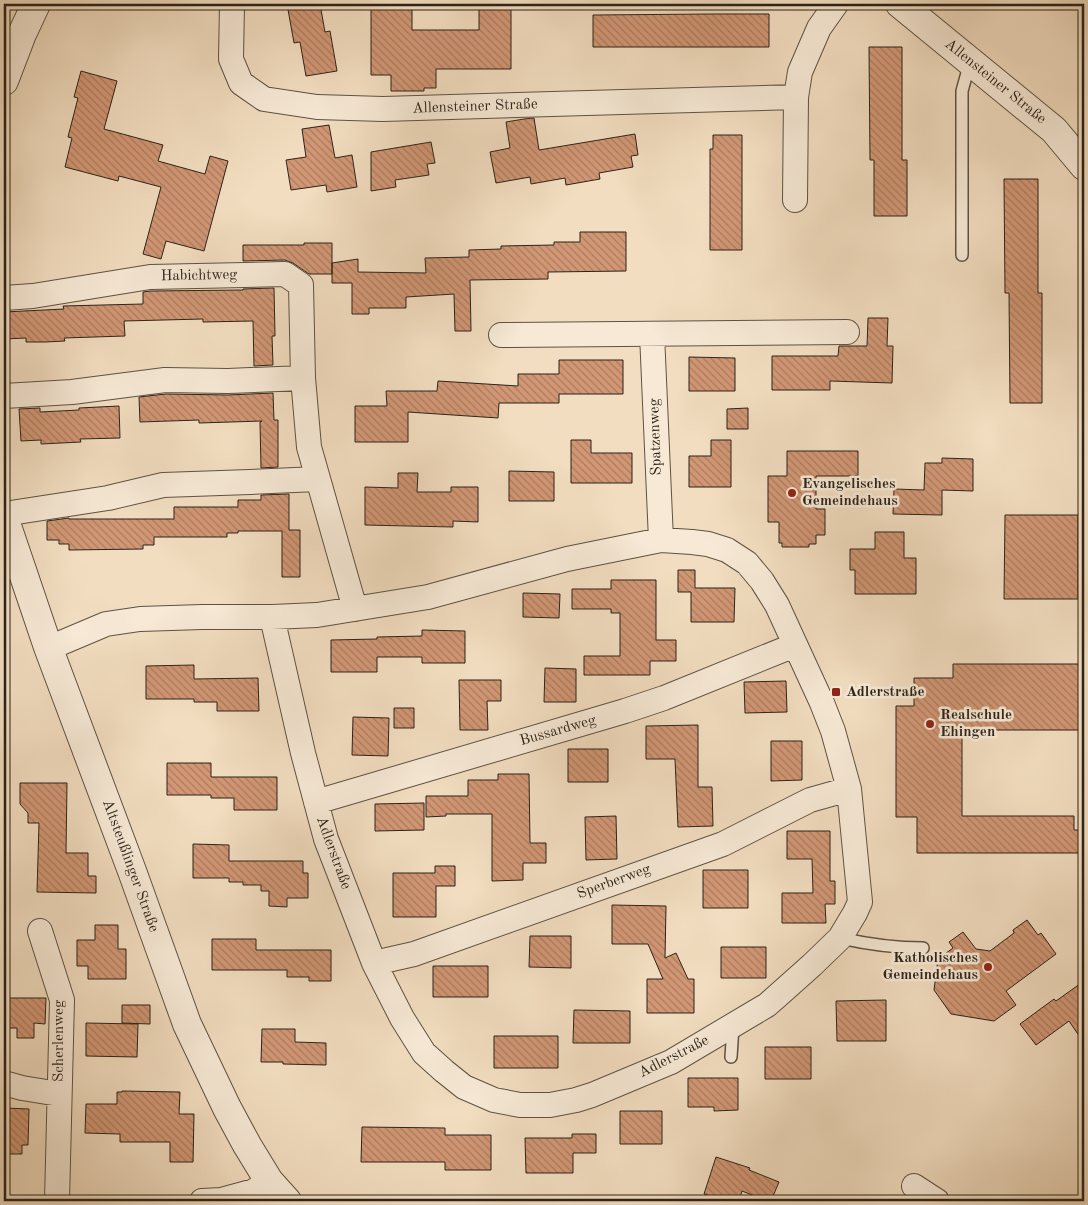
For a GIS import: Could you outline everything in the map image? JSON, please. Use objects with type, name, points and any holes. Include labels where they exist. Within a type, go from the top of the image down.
[{"type":"street","points":[[4,81],[36,4]]},
{"type":"street","name":"Allensteiner Straße","points":[[232,4],[231,59],[241,82],[264,99],[318,107],[383,109],[796,97]]},
{"type":"street","points":[[795,200],[796,97],[800,72],[819,28],[836,4]]},
{"type":"street","name":"Allensteiner Straße","points":[[900,4],[1054,130],[1084,166]]},
{"type":"street","name":"Habichtweg","points":[[4,298],[33,296],[150,277],[284,274],[301,285],[303,378],[309,446],[355,609]]},
{"type":"street","points":[[501,335],[847,332]]},
{"type":"street","name":"Spatzenweg","points":[[652,334],[660,540]]},
{"type":"street","points":[[4,396],[72,392],[165,380],[218,381],[303,378]]},
{"type":"street","points":[[4,515],[108,498],[163,485],[318,478]]},
{"type":"street","name":"Altsteußlinger Straße","points":[[4,515],[48,648],[187,1024],[247,1145],[270,1181],[287,1201]]},
{"type":"street","name":"Adlerstraße","points":[[48,648],[106,624],[202,617],[317,615],[428,597],[567,559],[660,540],[708,544],[727,550],[747,563],[762,581],[777,605],[833,731],[849,789],[860,902],[855,913],[840,938],[771,1002],[671,1062],[592,1095],[550,1105],[520,1105],[494,1100],[464,1087],[424,1053],[402,1018],[374,963],[326,838],[272,617]]},
{"type":"street","name":"Bussardweg","points":[[316,802],[625,711],[664,698],[795,644]]},
{"type":"street","name":"Sperberweg","points":[[374,963],[414,954],[723,844],[810,800],[849,789]]},
{"type":"street","name":"Scherlenweg","points":[[40,931],[62,1000],[57,1201]]},
{"type":"street","name":"Scherlenweg","points":[[4,1083],[59,1094]]},
{"type":"street","points":[[202,1201],[221,1200],[254,1191],[270,1181]]},
{"type":"street","points":[[914,1186],[936,1201]]},
{"type":"lane","points":[[962,256],[962,91],[970,62]]},
{"type":"lane","points":[[840,938],[904,948],[923,948]]},
{"type":"lane","points":[[731,1057],[733,1026]]},
{"type":"building","points":[[287,4],[320,4],[325,32],[330,31],[337,71],[306,76],[300,42],[294,43]]},
{"type":"building","points":[[371,4],[412,4],[412,30],[479,30],[479,4],[511,4],[511,69],[436,69],[436,88],[424,88],[424,91],[391,91],[391,75],[371,75]]},
{"type":"building","points":[[769,14],[769,47],[593,47],[593,15]]},
{"type":"building","points":[[869,47],[902,47],[902,160],[907,160],[907,216],[874,216],[874,160],[870,160]]},
{"type":"building","points":[[81,71],[117,81],[104,129],[163,145],[158,161],[205,174],[210,156],[228,161],[204,251],[166,241],[161,259],[143,254],[161,187],[119,176],[118,181],[65,167],[72,138],[68,137],[78,98],[74,97]]},
{"type":"building","points":[[534,118],[539,150],[635,134],[638,155],[631,156],[633,167],[599,173],[600,179],[566,185],[565,178],[531,184],[530,177],[496,183],[490,152],[510,148],[506,122]]},
{"type":"building","points":[[329,125],[335,158],[352,155],[357,187],[327,192],[326,185],[291,190],[286,160],[306,157],[302,129]]},
{"type":"building","points":[[713,135],[742,135],[742,250],[710,250],[710,149],[713,149]]},
{"type":"building","points":[[431,142],[435,163],[427,164],[429,175],[395,180],[396,187],[371,191],[371,152]]},
{"type":"building","points":[[1004,179],[1038,179],[1038,293],[1042,293],[1042,403],[1010,403],[1009,293],[1005,293]]},
{"type":"building","points":[[580,232],[626,232],[626,271],[548,272],[548,279],[470,280],[471,331],[455,331],[454,294],[406,297],[406,308],[369,308],[369,314],[352,314],[352,283],[332,283],[332,263],[358,259],[358,272],[426,273],[425,258],[469,257],[469,250],[501,249],[501,246],[554,245],[554,242],[580,242]]},
{"type":"building","points":[[304,243],[332,243],[332,274],[309,274],[285,260],[243,261],[243,245],[304,245]]},
{"type":"building","points":[[274,288],[275,336],[272,336],[273,365],[254,366],[253,321],[203,322],[203,319],[124,321],[125,336],[64,338],[65,341],[45,342],[26,342],[26,338],[5,339],[4,312],[64,309],[63,306],[143,304],[143,292],[151,291]]},
{"type":"building","points":[[868,318],[888,318],[887,346],[893,346],[892,383],[830,381],[830,390],[772,390],[772,356],[838,356],[839,346],[867,346]]},
{"type":"building","points":[[689,357],[735,358],[735,391],[689,391]]},
{"type":"building","points":[[559,360],[623,360],[623,394],[559,394],[559,403],[499,403],[498,418],[408,412],[408,442],[355,442],[355,406],[387,406],[386,391],[437,391],[438,381],[518,386],[518,374],[559,374]]},
{"type":"building","points":[[273,393],[274,420],[278,420],[278,467],[261,468],[260,422],[262,421],[199,423],[199,420],[140,422],[139,397],[166,394],[228,395]]},
{"type":"building","points":[[119,406],[120,438],[80,439],[81,442],[41,444],[41,440],[21,441],[19,409],[40,408],[40,412]]},
{"type":"building","points":[[748,408],[748,429],[727,429],[727,409]]},
{"type":"building","points":[[571,440],[591,440],[591,453],[632,453],[632,483],[571,483]]},
{"type":"building","points":[[711,440],[731,440],[731,487],[689,487],[689,456],[711,456]]},
{"type":"building","name":"Evangelisches Gemeindehaus","points":[[787,451],[858,451],[858,476],[816,476],[816,509],[825,509],[825,535],[816,535],[816,544],[809,544],[809,547],[782,547],[782,543],[779,543],[779,522],[768,522],[768,476],[787,476]]},
{"type":"building","points":[[942,458],[973,459],[973,491],[942,490],[942,515],[893,514],[894,489],[924,490],[925,463],[942,463]]},
{"type":"building","points":[[509,471],[554,472],[554,501],[509,501]]},
{"type":"building","points":[[398,473],[418,473],[417,492],[451,492],[451,487],[478,487],[478,522],[453,521],[453,527],[365,525],[365,487],[398,488]]},
{"type":"building","points":[[289,494],[289,530],[300,530],[300,577],[282,577],[282,531],[238,531],[238,533],[227,533],[227,537],[154,537],[154,545],[143,545],[143,549],[69,550],[69,544],[59,544],[59,540],[47,540],[47,521],[69,518],[174,519],[174,507],[238,507],[238,500],[261,500],[261,495]]},
{"type":"building","points":[[1005,515],[1078,515],[1078,599],[1004,599]]},
{"type":"building","points":[[875,532],[904,532],[904,558],[916,558],[916,594],[855,594],[855,570],[850,570],[850,549],[875,549]]},
{"type":"building","points":[[678,570],[695,570],[695,588],[735,588],[734,622],[691,622],[691,592],[678,592]]},
{"type":"building","points":[[611,580],[656,580],[656,640],[676,640],[676,661],[650,661],[650,675],[584,675],[584,656],[620,656],[620,613],[611,613],[611,609],[572,609],[572,589],[611,589]]},
{"type":"building","points":[[523,593],[560,594],[559,618],[523,617]]},
{"type":"building","points":[[422,630],[465,631],[465,663],[422,663],[422,657],[377,657],[377,672],[331,672],[331,640],[422,636]]},
{"type":"building","points":[[953,664],[1084,664],[1084,730],[962,730],[962,816],[1074,816],[1074,830],[1084,830],[1084,853],[917,853],[917,817],[896,817],[896,706],[914,706],[914,678],[953,678]]},
{"type":"building","points":[[194,665],[194,679],[258,678],[259,711],[217,711],[217,702],[194,702],[194,699],[146,699],[146,666]]},
{"type":"building","points":[[545,668],[576,669],[576,702],[544,702]]},
{"type":"building","points":[[459,680],[501,680],[501,701],[487,701],[488,730],[460,730]]},
{"type":"building","points":[[786,681],[787,712],[745,713],[744,682]]},
{"type":"building","points":[[394,708],[414,708],[414,728],[394,728]]},
{"type":"building","points":[[353,717],[389,718],[388,756],[352,755]]},
{"type":"building","points":[[698,725],[698,787],[712,787],[713,826],[678,827],[675,759],[646,759],[646,726]]},
{"type":"building","points":[[771,741],[802,741],[802,780],[771,781]]},
{"type":"building","points":[[568,749],[608,749],[608,782],[568,782]]},
{"type":"building","points":[[167,763],[211,763],[211,777],[277,777],[277,810],[234,810],[234,798],[211,798],[211,795],[167,795]]},
{"type":"building","points":[[498,774],[529,774],[530,843],[546,843],[546,863],[523,863],[523,880],[492,881],[492,814],[446,814],[446,816],[426,817],[426,796],[468,796],[468,780],[498,780]]},
{"type":"building","points":[[20,783],[67,783],[66,853],[88,853],[88,876],[96,876],[96,893],[37,892],[39,823],[28,823],[28,813],[20,804]]},
{"type":"building","points":[[424,803],[424,830],[375,831],[375,804]]},
{"type":"building","points":[[616,816],[617,859],[586,860],[585,817]]},
{"type":"building","points":[[787,831],[830,831],[830,881],[835,881],[835,904],[825,904],[826,923],[782,923],[782,893],[813,893],[812,859],[787,859]]},
{"type":"building","points":[[193,844],[229,845],[229,861],[303,861],[303,873],[308,873],[308,898],[287,898],[287,907],[269,906],[269,891],[261,891],[261,885],[243,885],[243,882],[229,882],[229,878],[193,878]]},
{"type":"building","points":[[435,866],[455,866],[455,886],[436,886],[436,917],[393,917],[393,873],[435,873]]},
{"type":"building","points":[[703,870],[748,870],[748,908],[703,908]]},
{"type":"building","points":[[612,905],[666,906],[665,958],[676,953],[688,979],[694,979],[694,1013],[647,1013],[647,979],[663,979],[648,944],[612,944]]},
{"type":"building","name":"Katholisches Gemeindehaus","points":[[1027,920],[1038,935],[1041,933],[1056,954],[1006,991],[1016,1005],[994,1021],[951,1014],[934,990],[938,959],[953,948],[949,942],[963,932],[976,949],[990,951],[1014,933],[1013,930]]},
{"type":"building","points":[[95,925],[118,925],[118,949],[126,949],[126,979],[88,979],[88,966],[77,966],[77,940],[95,940]]},
{"type":"building","points":[[530,936],[571,936],[571,968],[529,967]]},
{"type":"building","points":[[212,939],[256,939],[256,950],[331,950],[331,981],[309,981],[309,977],[287,977],[287,970],[212,970]]},
{"type":"building","points":[[721,947],[766,947],[766,978],[721,978]]},
{"type":"building","points":[[433,966],[488,966],[488,997],[433,997]]},
{"type":"building","points":[[1084,981],[1084,1043],[1069,1021],[1036,1045],[1020,1024],[1054,999],[1056,1001]]},
{"type":"building","points":[[4,998],[46,998],[45,1024],[34,1023],[34,1038],[17,1038],[17,1028],[4,1028]]},
{"type":"building","points":[[886,1000],[886,1041],[837,1041],[836,1001]]},
{"type":"building","points":[[122,1005],[150,1005],[150,1024],[122,1023]]},
{"type":"building","points":[[574,1010],[630,1011],[630,1043],[573,1043]]},
{"type":"building","points":[[86,1023],[138,1024],[137,1057],[86,1056]]},
{"type":"building","points":[[262,1029],[295,1029],[295,1042],[326,1043],[326,1065],[261,1062]]},
{"type":"building","points":[[494,1036],[558,1036],[558,1068],[494,1068]]},
{"type":"building","points":[[765,1047],[811,1047],[811,1079],[765,1079]]},
{"type":"building","points":[[688,1078],[738,1078],[738,1110],[714,1111],[714,1107],[688,1107]]},
{"type":"building","points":[[117,1092],[180,1092],[179,1114],[194,1114],[193,1162],[170,1162],[170,1142],[120,1142],[120,1134],[85,1133],[86,1104],[117,1104]]},
{"type":"building","points":[[4,1108],[29,1109],[28,1145],[22,1145],[22,1154],[4,1154]]},
{"type":"building","points":[[620,1111],[662,1111],[662,1144],[620,1144]]},
{"type":"building","points":[[362,1127],[445,1128],[445,1135],[491,1135],[491,1170],[445,1170],[445,1162],[361,1162]]},
{"type":"building","points":[[572,1134],[596,1134],[596,1153],[573,1153],[573,1173],[526,1173],[525,1138],[572,1138]]},
{"type":"building","points":[[716,1157],[750,1168],[749,1170],[779,1182],[771,1201],[742,1191],[739,1201],[726,1201],[704,1194]]},
{"type":"place","name":"Evangelisches Gemeindehaus","points":[[792,493]]},
{"type":"place","name":"Adlerstraße","points":[[836,692]]},
{"type":"place","name":"Realschule Ehingen","points":[[930,724]]},
{"type":"place","name":"Katholisches Gemeindehaus","points":[[988,967]]}]
